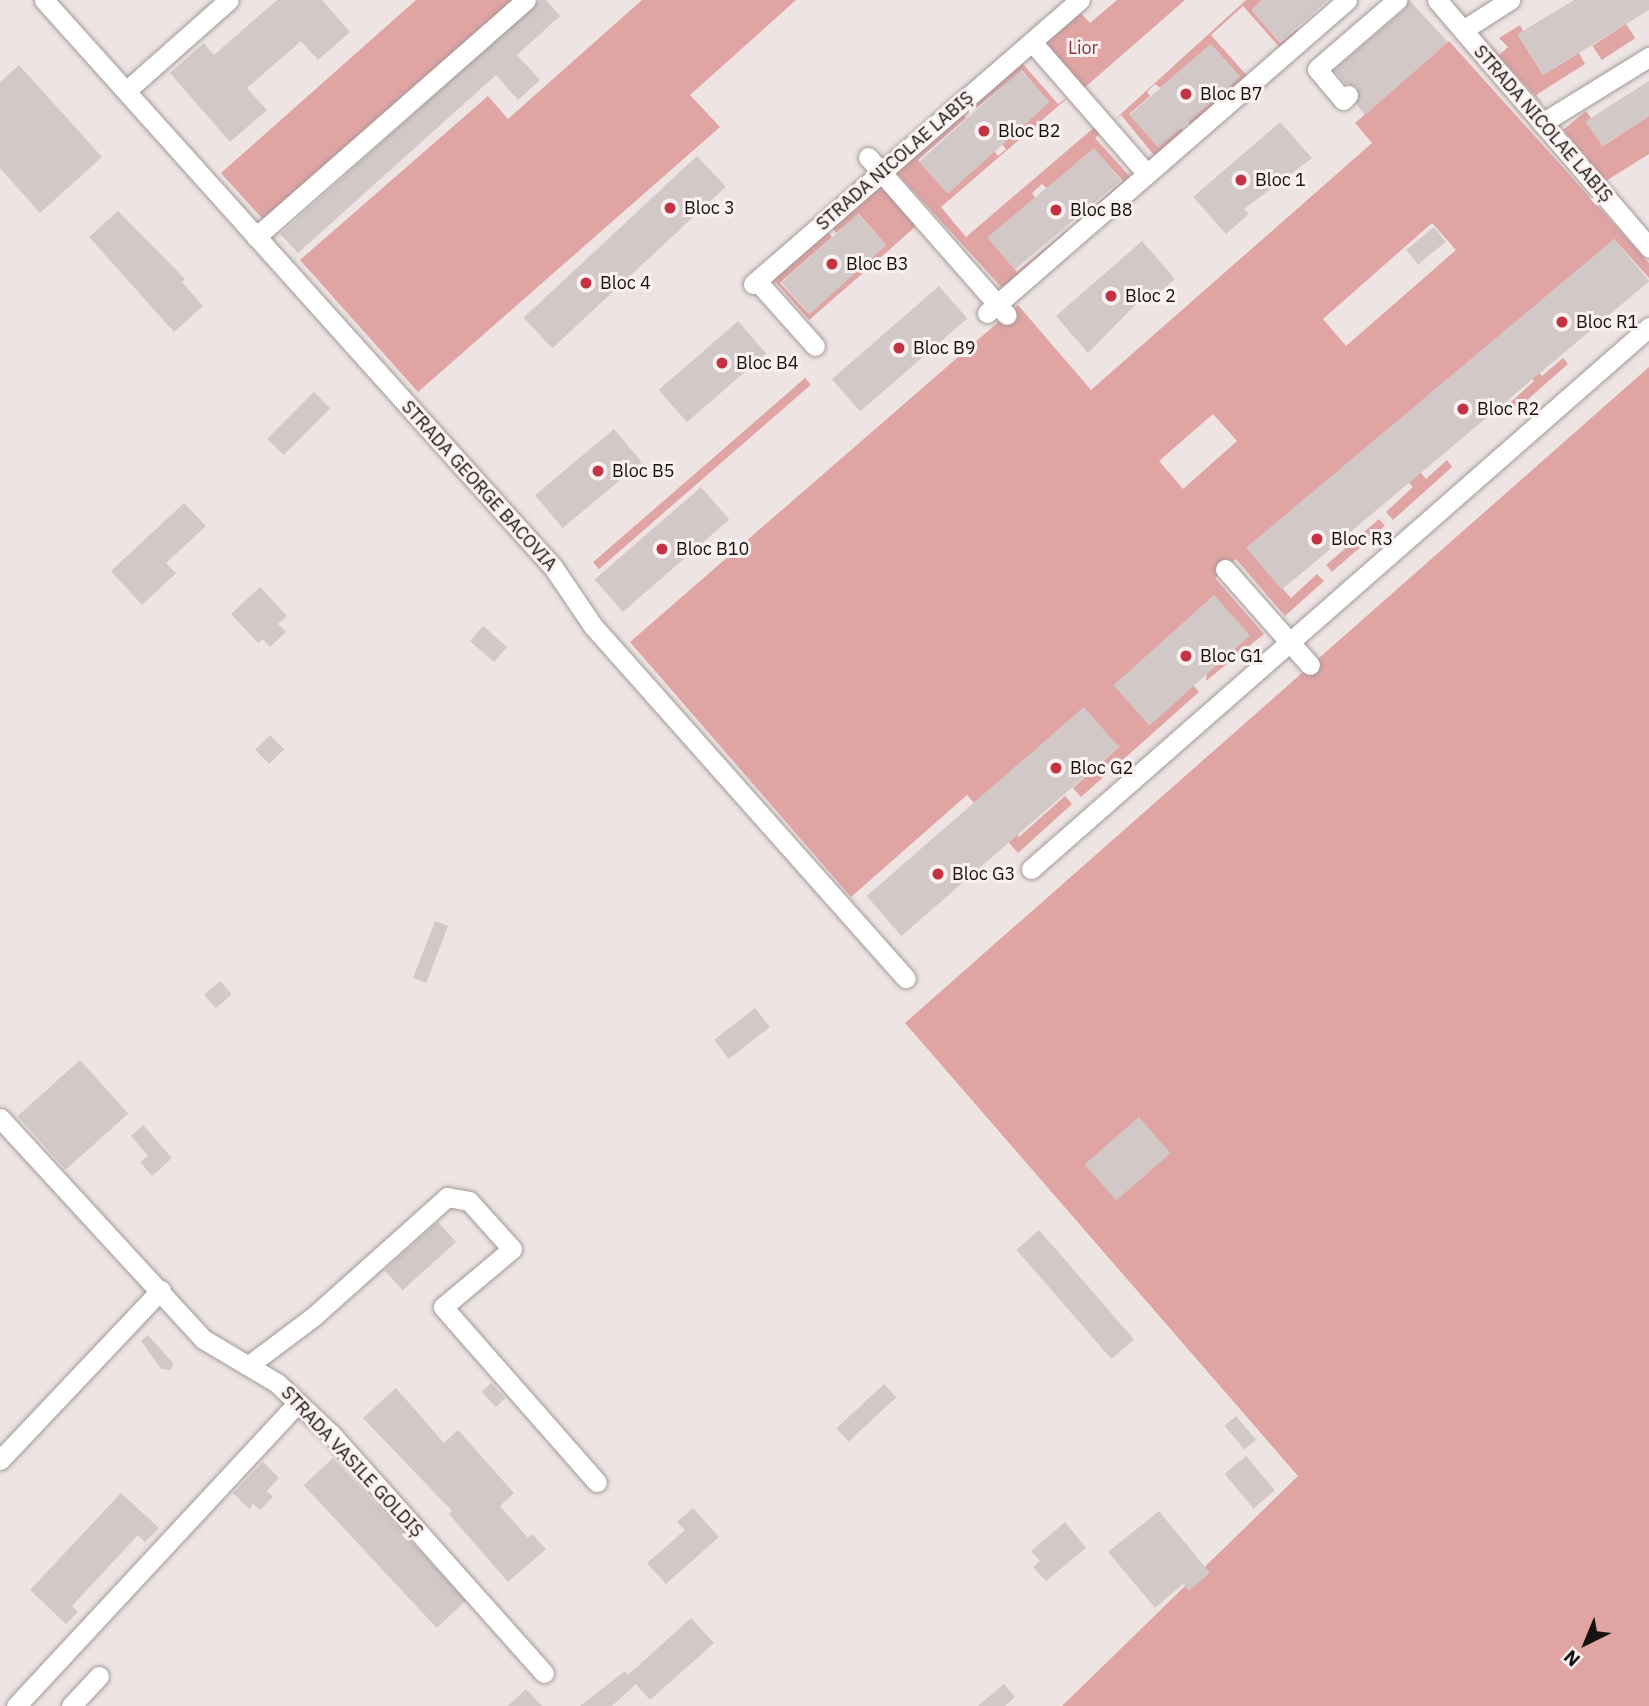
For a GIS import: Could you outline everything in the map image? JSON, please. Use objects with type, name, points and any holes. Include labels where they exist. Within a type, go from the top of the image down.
[{"type":"street","name":"STRADA GEORGE BACOVIA","points":[[44,0],[552,567],[593,626],[906,978]]},
{"type":"street","points":[[125,91],[229,0]]},
{"type":"street","points":[[256,237],[526,0]]},
{"type":"street","name":"STRADA NICOLAE LABIȘ","points":[[815,346],[755,282],[1080,0]]},
{"type":"street","points":[[868,157],[998,310],[1147,174],[1347,0]]},
{"type":"street","points":[[1348,95],[1343,100],[1317,69],[1397,0]]},
{"type":"street","name":"STRADA NICOLAE LABIȘ","points":[[1437,0],[1649,247]]},
{"type":"street","points":[[1463,30],[1510,0]]},
{"type":"street","points":[[1032,42],[1147,174]]},
{"type":"street","points":[[1542,123],[1649,57]]},
{"type":"street","points":[[1031,869],[1649,327]]},
{"type":"street","points":[[1225,569],[1310,665]]},
{"type":"street","name":"STRADA VASILE GOLDIȘ","points":[[0,1118],[161,1290],[203,1339],[249,1365],[298,1403],[544,1673]]},
{"type":"street","points":[[249,1365],[313,1317],[447,1197],[469,1201],[512,1248],[443,1307],[597,1482]]},
{"type":"street","points":[[0,1460],[161,1290]]},
{"type":"street","points":[[16,1706],[298,1403]]},
{"type":"street","points":[[71,1706],[99,1676]]},
{"type":"green space","points":[[416,0],[512,0],[269,226],[221,173]]},
{"type":"green space","points":[[642,0],[796,0],[690,95],[720,127],[418,392],[300,260],[488,96],[508,119]]},
{"type":"green space","name":"Lior","points":[[1117,0],[1185,0],[1083,89],[1044,44],[1080,12],[1090,23]]},
{"type":"green space","points":[[1246,0],[1262,0],[1252,10],[1280,43],[1297,29],[1300,34],[1282,50],[1243,6],[1211,35],[1249,78],[1193,127],[1188,122],[1240,77],[1211,44],[1160,88],[1155,84],[1147,92],[1150,96],[1129,114],[1158,147],[1181,128],[1186,133],[1157,159],[1121,115],[1111,123]]},
{"type":"green space","points":[[1626,24],[1635,38],[1602,60],[1592,46]]},
{"type":"green space","points":[[1520,25],[1523,31],[1518,35],[1543,75],[1579,53],[1585,64],[1536,95],[1546,108],[1484,40],[1499,55],[1508,47],[1499,38]]},
{"type":"green space","points":[[1449,41],[1649,263],[1649,278],[1614,239],[1506,336],[1542,376],[1563,358],[1568,364],[1517,409],[1511,402],[1534,381],[1498,341],[1390,438],[1426,479],[1447,460],[1452,467],[1393,520],[1386,512],[1413,487],[1378,448],[1256,559],[1291,598],[1317,574],[1324,581],[1285,616],[1236,559],[1215,578],[1264,634],[1206,681],[1214,596],[1114,685],[1149,725],[1193,685],[1199,692],[1081,797],[1073,788],[1119,747],[1083,708],[984,797],[1019,837],[1065,796],[1072,804],[1018,853],[967,795],[851,897],[630,642],[1018,305],[1091,390],[1372,143],[1355,123]],"holes":[[[1432,223],[1456,250],[1346,346],[1323,319]],[[1213,414],[1237,441],[1183,489],[1159,461]]]},
{"type":"green space","points":[[1022,63],[1058,104],[1071,95],[941,207],[966,237],[1097,125],[1101,132],[1095,138],[1133,180],[1079,226],[1076,222],[1123,181],[1094,149],[1048,189],[1042,184],[1032,193],[1036,199],[989,239],[1017,272],[1067,230],[1070,234],[1005,291],[896,172],[963,114],[966,118],[918,160],[946,192],[994,151],[998,156],[1006,149],[1002,144],[1049,102],[1022,70],[973,111],[970,108]]},
{"type":"green space","points":[[1586,111],[1591,118],[1586,122],[1603,146],[1649,116],[1649,154],[1606,181],[1563,130]]},
{"type":"green space","points":[[882,184],[917,225],[869,268],[865,263],[886,245],[859,214],[836,233],[832,227]]},
{"type":"green space","points":[[827,231],[832,237],[780,283],[808,313],[859,268],[863,273],[809,320],[773,279]]},
{"type":"green space","points":[[1649,367],[1649,1706],[1062,1706],[1298,1476],[905,1023]]},
{"type":"green space","points":[[805,378],[811,385],[599,569],[593,562]]},
{"type":"green space","points":[[1379,519],[1385,526],[1332,572],[1326,565]]},
{"type":"building","points":[[277,0],[322,0],[350,32],[318,60],[301,41],[247,88],[267,110],[230,142],[170,73],[204,43],[214,55]]},
{"type":"building","points":[[540,0],[546,0],[560,16],[517,55],[540,80],[518,100],[496,75],[298,253],[280,234]]},
{"type":"building","points":[[1262,0],[1328,0],[1280,42],[1251,10]]},
{"type":"building","points":[[1409,0],[1448,42],[1365,115],[1356,104],[1357,87],[1345,83],[1334,70],[1405,9]]},
{"type":"building","points":[[1574,0],[1649,0],[1649,10],[1543,75],[1518,34]]},
{"type":"building","name":"Bloc B7","points":[[1211,44],[1240,77],[1158,148],[1129,115]]},
{"type":"building","points":[[19,65],[102,157],[40,213],[0,168],[0,82]]},
{"type":"building","name":"Bloc B2","points":[[1021,70],[1050,102],[948,194],[919,162]]},
{"type":"building","points":[[1649,81],[1649,116],[1602,146],[1586,121]]},
{"type":"building","name":"Bloc 1","points":[[1280,122],[1312,158],[1244,209],[1249,214],[1226,234],[1193,197]]},
{"type":"building","name":"Bloc B8","points":[[1094,148],[1121,180],[1015,270],[988,237]]},
{"type":"building","points":[[697,156],[726,187],[552,348],[524,318]]},
{"type":"building","points":[[118,211],[185,279],[182,282],[203,306],[174,332],[89,237]]},
{"type":"building","name":"Bloc B3","points":[[858,214],[886,245],[810,314],[781,283]]},
{"type":"building","points":[[1434,227],[1446,242],[1418,264],[1406,250]]},
{"type":"building","points":[[1614,239],[1649,281],[1282,590],[1246,548]]},
{"type":"building","name":"Bloc 2","points":[[1142,241],[1175,279],[1152,299],[1147,293],[1088,353],[1056,316]]},
{"type":"building","name":"Bloc B9","points":[[939,286],[967,318],[860,412],[832,379]]},
{"type":"building","name":"Bloc B4","points":[[738,321],[766,353],[687,422],[659,390]]},
{"type":"building","points":[[314,392],[330,408],[284,455],[267,439]]},
{"type":"building","name":"Bloc B5","points":[[614,429],[642,462],[563,528],[535,495]]},
{"type":"building","name":"Bloc B10","points":[[701,487],[729,519],[623,612],[595,580]]},
{"type":"building","points":[[184,503],[206,526],[166,563],[176,573],[142,605],[111,571]]},
{"type":"building","points":[[260,587],[287,616],[278,624],[286,632],[270,647],[263,639],[258,643],[231,614]]},
{"type":"building","name":"Bloc G1","points":[[1214,595],[1250,635],[1150,725],[1114,685]]},
{"type":"building","points":[[483,626],[507,647],[494,662],[470,641]]},
{"type":"building","points":[[1084,707],[1119,747],[901,936],[867,896]]},
{"type":"building","points":[[270,735],[284,749],[269,764],[255,750]]},
{"type":"building","points":[[435,921],[448,926],[426,983],[413,978]]},
{"type":"building","points":[[220,981],[232,995],[216,1008],[204,995]]},
{"type":"building","points":[[755,1008],[770,1027],[729,1059],[714,1040]]},
{"type":"building","points":[[80,1060],[128,1114],[66,1170],[18,1116]]},
{"type":"building","points":[[1139,1117],[1170,1153],[1116,1200],[1085,1164]]},
{"type":"building","points":[[143,1125],[172,1158],[152,1176],[140,1162],[148,1156],[131,1136]]},
{"type":"building","points":[[438,1222],[456,1242],[403,1290],[384,1270]]},
{"type":"building","points":[[1039,1230],[1134,1339],[1111,1359],[1016,1250]]},
{"type":"building","points":[[148,1335],[174,1364],[170,1370],[161,1369],[141,1341]]},
{"type":"building","points":[[491,1383],[505,1398],[496,1407],[481,1392]]},
{"type":"building","points":[[884,1384],[896,1397],[849,1441],[836,1428]]},
{"type":"building","points":[[396,1388],[444,1443],[458,1430],[514,1493],[500,1506],[528,1538],[532,1534],[546,1549],[508,1582],[449,1514],[452,1511],[363,1418]]},
{"type":"building","points":[[1236,1416],[1256,1440],[1244,1449],[1225,1426]]},
{"type":"building","points":[[1246,1456],[1275,1490],[1253,1508],[1225,1474]]},
{"type":"building","points":[[333,1458],[466,1601],[437,1628],[304,1485]]},
{"type":"building","points":[[263,1462],[279,1478],[267,1491],[273,1497],[260,1510],[253,1504],[249,1509],[233,1493]]},
{"type":"building","points":[[121,1493],[159,1528],[145,1542],[138,1535],[72,1606],[78,1612],[66,1624],[30,1590]]},
{"type":"building","points":[[693,1508],[719,1537],[666,1584],[647,1563],[685,1530],[677,1522]]},
{"type":"building","points":[[1159,1511],[1210,1573],[1189,1591],[1183,1584],[1155,1608],[1108,1552]]},
{"type":"building","points":[[1065,1522],[1086,1548],[1046,1581],[1033,1567],[1040,1561],[1031,1551]]},
{"type":"building","points":[[691,1618],[714,1643],[650,1700],[636,1684],[612,1706],[580,1706],[625,1671],[628,1675]]},
{"type":"building","points":[[1004,1684],[1015,1697],[1005,1706],[978,1706]]},
{"type":"building","points":[[526,1689],[542,1706],[508,1706]]},
{"type":"place","name":"Bloc B7","points":[[1186,94]]},
{"type":"place","name":"Bloc B2","points":[[984,131]]},
{"type":"place","name":"Bloc 1","points":[[1241,180]]},
{"type":"place","name":"Bloc 3","points":[[670,208]]},
{"type":"place","name":"Bloc B8","points":[[1056,210]]},
{"type":"place","name":"Bloc B3","points":[[832,264]]},
{"type":"place","name":"Bloc 4","points":[[586,283]]},
{"type":"place","name":"Bloc 2","points":[[1111,296]]},
{"type":"place","name":"Bloc R1","points":[[1562,322]]},
{"type":"place","name":"Bloc B9","points":[[899,348]]},
{"type":"place","name":"Bloc B4","points":[[722,363]]},
{"type":"place","name":"Bloc R2","points":[[1463,409]]},
{"type":"place","name":"Bloc B5","points":[[598,471]]},
{"type":"place","name":"Bloc R3","points":[[1317,539]]},
{"type":"place","name":"Bloc B10","points":[[662,549]]},
{"type":"place","name":"Bloc G1","points":[[1186,656]]},
{"type":"place","name":"Bloc G2","points":[[1056,768]]},
{"type":"place","name":"Bloc G3","points":[[938,874]]}]
